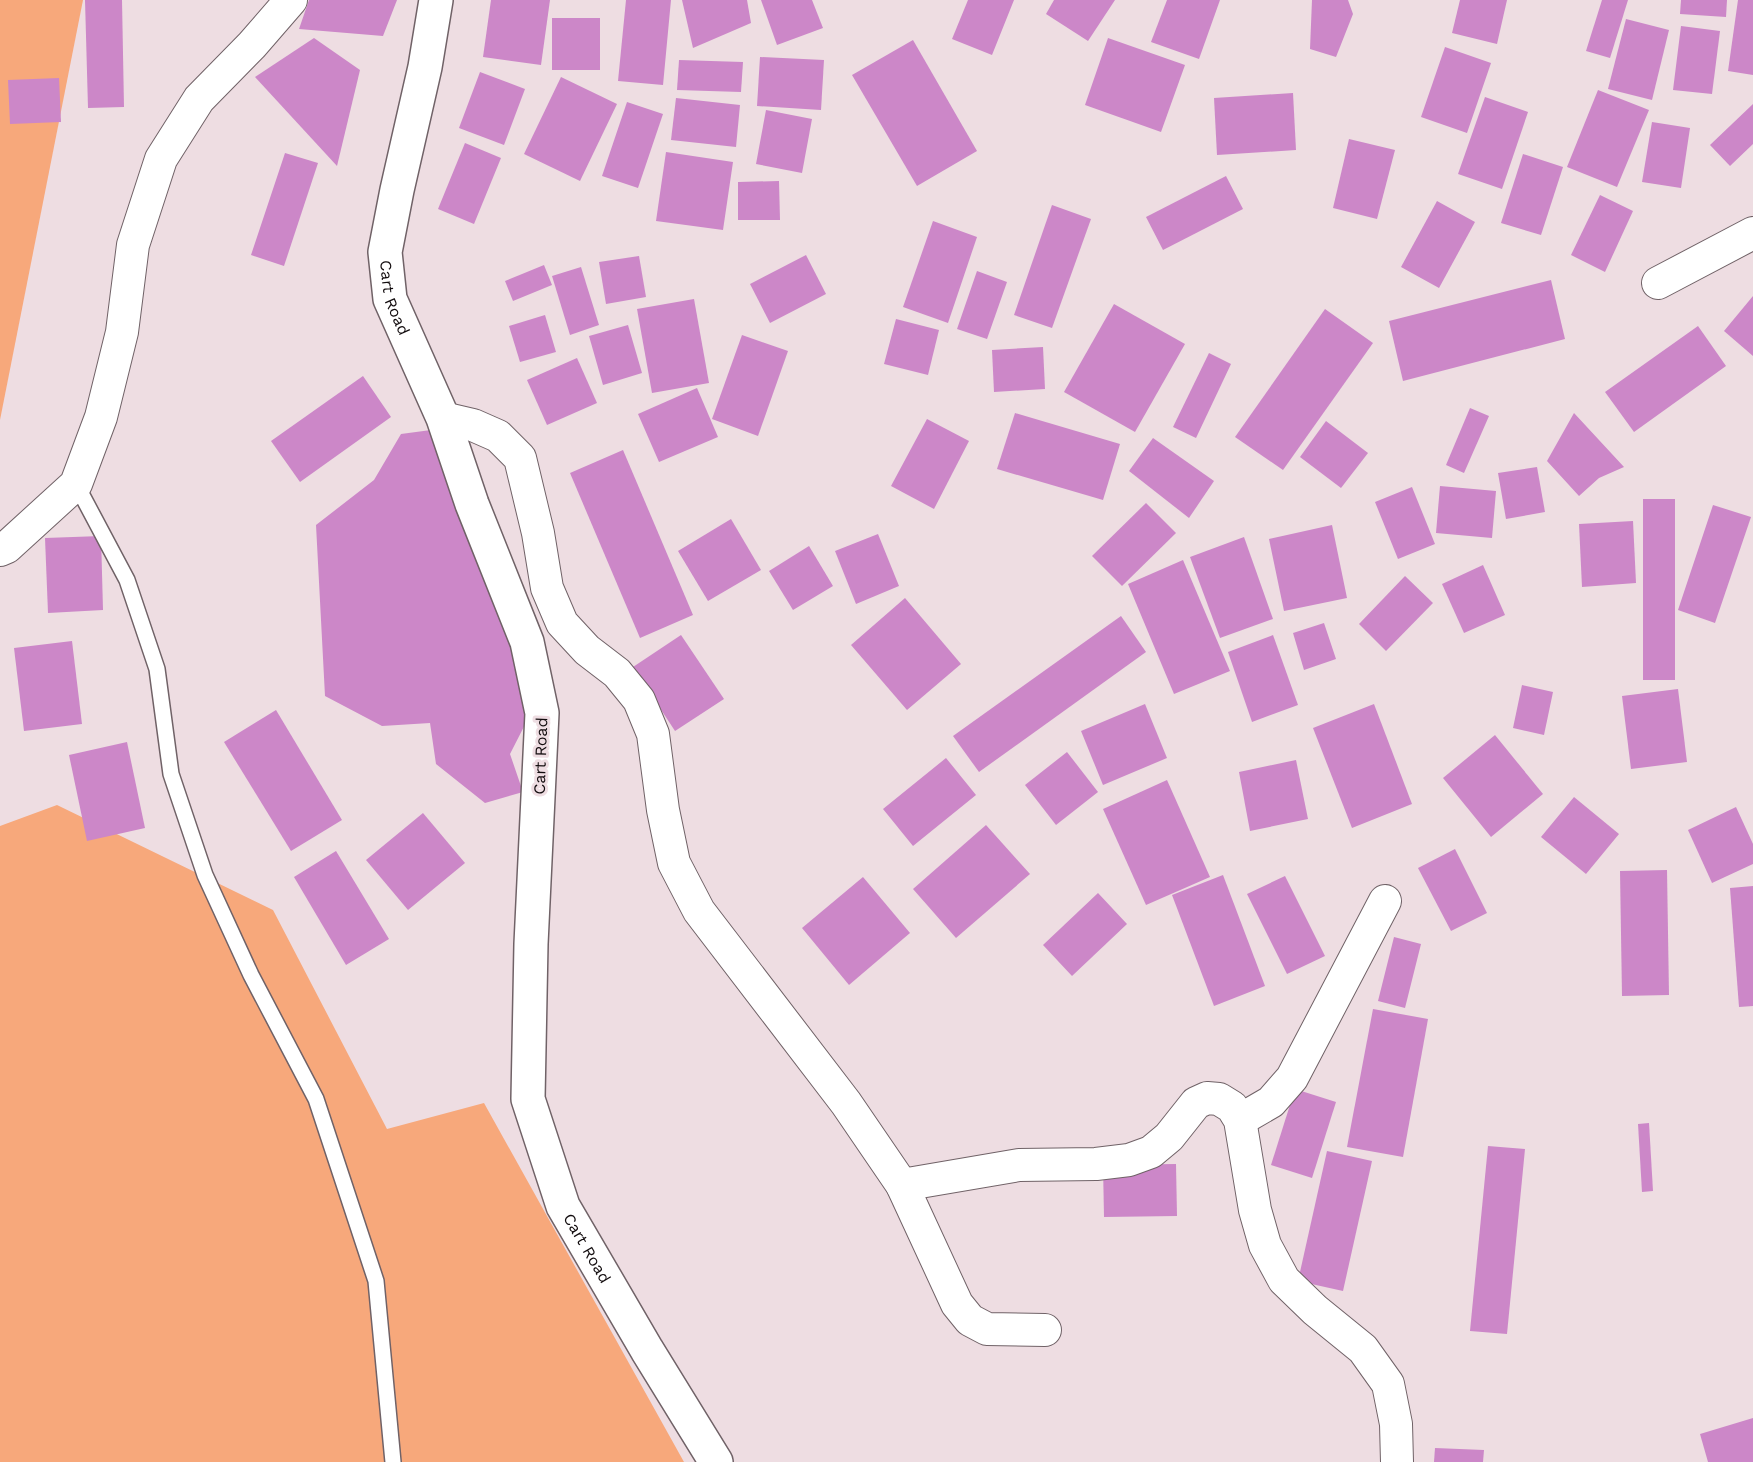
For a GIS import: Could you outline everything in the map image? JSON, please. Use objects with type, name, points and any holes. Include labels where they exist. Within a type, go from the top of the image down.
[{"type":"main road","name":"Cart Road","points":[[436,0],[425,67],[385,252],[390,299],[443,418],[472,504],[527,642],[542,712],[531,944],[528,1099],[562,1206],[716,1462]]},
{"type":"street","points":[[4,549],[76,483],[101,417],[122,332],[134,245],[161,159],[199,99],[252,45],[291,0]]},
{"type":"street","points":[[1658,283],[1753,233]]},
{"type":"street","points":[[443,418],[473,425],[498,436],[520,458],[538,533],[547,588],[562,622],[587,650],[617,673],[639,700],[653,734],[663,810],[674,863],[699,911],[846,1102],[902,1185],[957,1304],[970,1320],[987,1329],[1045,1330]]},
{"type":"street","points":[[1240,1120],[1271,1101],[1292,1078],[1385,901]]},
{"type":"street","points":[[902,1185],[1019,1165],[1096,1164],[1129,1160],[1151,1152],[1169,1137],[1197,1103],[1207,1098],[1219,1099],[1232,1107],[1240,1120],[1255,1210],[1265,1245],[1284,1280],[1315,1310],[1363,1349],[1388,1384],[1396,1424],[1397,1462]]},
{"type":"lane","points":[[76,483],[127,580],[157,669],[171,774],[205,875],[251,975],[316,1100],[376,1281],[393,1462]]},
{"type":"shaded area","points":[[0,0],[83,0],[0,420]]},
{"type":"shaded area","points":[[57,805],[273,910],[387,1129],[484,1103],[684,1462],[0,1462],[0,826]]},
{"type":"building","points":[[85,0],[122,0],[124,107],[88,108]]},
{"type":"building","points":[[309,0],[397,0],[383,36],[299,29]]},
{"type":"building","points":[[491,0],[550,0],[541,65],[483,57]]},
{"type":"building","points":[[626,0],[671,0],[663,85],[618,81]]},
{"type":"building","points":[[682,0],[747,0],[751,23],[693,48]]},
{"type":"building","points":[[761,0],[812,0],[823,28],[777,45]]},
{"type":"building","points":[[968,0],[1014,0],[992,55],[952,39]]},
{"type":"building","points":[[1054,0],[1115,0],[1088,41],[1046,14]]},
{"type":"building","points":[[1167,0],[1220,0],[1199,59],[1151,42]]},
{"type":"building","points":[[1312,0],[1348,0],[1353,14],[1336,57],[1310,49]]},
{"type":"building","points":[[1460,0],[1507,0],[1497,44],[1452,33]]},
{"type":"building","points":[[1602,0],[1628,0],[1610,58],[1586,51]]},
{"type":"building","points":[[1681,0],[1727,0],[1726,17],[1680,14]]},
{"type":"building","points":[[1738,0],[1753,0],[1753,75],[1728,71]]},
{"type":"building","points":[[552,18],[600,18],[600,70],[552,70]]},
{"type":"building","points":[[1626,19],[1669,30],[1652,100],[1608,89]]},
{"type":"building","points":[[1681,26],[1720,31],[1712,94],[1673,90]]},
{"type":"building","points":[[314,38],[360,70],[337,166],[255,77]]},
{"type":"building","points":[[1108,38],[1185,65],[1161,132],[1085,105]]},
{"type":"building","points":[[913,40],[977,151],[917,186],[852,75]]},
{"type":"building","points":[[1445,47],[1491,63],[1467,133],[1421,117]]},
{"type":"building","points":[[760,57],[824,60],[821,110],[757,106]]},
{"type":"building","points":[[679,60],[743,62],[741,92],[677,90]]},
{"type":"building","points":[[480,72],[525,89],[504,145],[459,128]]},
{"type":"building","points":[[561,77],[617,104],[580,181],[524,154]]},
{"type":"building","points":[[59,78],[61,122],[10,124],[8,80]]},
{"type":"building","points":[[1598,90],[1649,110],[1617,187],[1567,167]]},
{"type":"building","points":[[1293,93],[1296,150],[1217,155],[1214,98]]},
{"type":"building","points":[[1485,97],[1528,112],[1502,189],[1458,174]]},
{"type":"building","points":[[676,98],[740,105],[736,147],[671,140]]},
{"type":"building","points":[[627,102],[663,114],[638,188],[602,176]]},
{"type":"building","points":[[1753,104],[1753,144],[1730,166],[1710,145]]},
{"type":"building","points":[[766,110],[812,119],[802,173],[756,164]]},
{"type":"building","points":[[1652,122],[1690,128],[1681,188],[1642,182]]},
{"type":"building","points":[[1349,139],[1395,150],[1377,219],[1333,208]]},
{"type":"building","points":[[465,143],[501,158],[474,224],[438,209]]},
{"type":"building","points":[[666,152],[733,162],[723,230],[656,221]]},
{"type":"building","points":[[285,153],[318,163],[284,266],[251,255]]},
{"type":"building","points":[[1523,154],[1563,167],[1541,235],[1501,223]]},
{"type":"building","points":[[1226,176],[1243,209],[1163,250],[1146,217]]},
{"type":"building","points":[[779,181],[780,220],[738,220],[738,182]]},
{"type":"building","points":[[1600,195],[1633,211],[1605,272],[1571,255]]},
{"type":"building","points":[[1437,201],[1475,222],[1439,288],[1401,267]]},
{"type":"building","points":[[1052,205],[1091,219],[1052,328],[1014,315]]},
{"type":"building","points":[[933,221],[977,237],[948,323],[903,307]]},
{"type":"building","points":[[806,255],[826,294],[770,323],[750,284]]},
{"type":"building","points":[[639,256],[646,297],[606,304],[599,262]]},
{"type":"building","points":[[544,265],[552,285],[513,301],[505,281]]},
{"type":"building","points":[[581,267],[599,325],[570,335],[552,276]]},
{"type":"building","points":[[977,271],[1007,282],[987,339],[957,329]]},
{"type":"building","points":[[1551,280],[1565,339],[1403,381],[1389,321]]},
{"type":"building","points":[[1753,296],[1753,356],[1724,331]]},
{"type":"building","points":[[694,299],[709,383],[652,393],[637,309]]},
{"type":"building","points":[[1114,304],[1185,344],[1135,432],[1064,392]]},
{"type":"building","points":[[1325,309],[1373,343],[1283,470],[1235,437]]},
{"type":"building","points":[[545,315],[556,352],[520,362],[509,326]]},
{"type":"building","points":[[896,319],[939,330],[928,375],[884,364]]},
{"type":"building","points":[[628,325],[642,373],[603,385],[589,336]]},
{"type":"building","points":[[1698,326],[1726,366],[1634,432],[1605,392]]},
{"type":"building","points":[[742,335],[788,351],[758,436],[712,419]]},
{"type":"building","points":[[1043,347],[1045,389],[994,392],[992,350]]},
{"type":"building","points":[[1209,353],[1231,364],[1196,438],[1173,427]]},
{"type":"building","points":[[577,358],[597,403],[547,425],[527,380]]},
{"type":"building","points":[[363,376],[391,417],[300,482],[271,441]]},
{"type":"building","points":[[697,388],[718,437],[659,462],[638,414]]},
{"type":"building","points":[[1470,408],[1489,416],[1464,473],[1446,465]]},
{"type":"building","points":[[1015,413],[1120,444],[1103,500],[997,469]]},
{"type":"building","points":[[1574,413],[1624,467],[1599,478],[1579,496],[1547,461]]},
{"type":"building","points":[[927,419],[969,441],[934,509],[891,486]]},
{"type":"building","points":[[1326,421],[1368,453],[1341,488],[1300,457]]},
{"type":"building","points":[[431,430],[534,707],[510,754],[523,792],[485,803],[436,764],[430,723],[382,726],[325,696],[316,525],[374,480],[401,434]]},
{"type":"building","points":[[1153,438],[1214,481],[1189,518],[1129,471]]},
{"type":"building","points":[[623,450],[693,615],[640,638],[570,473]]},
{"type":"building","points":[[1537,467],[1545,512],[1506,519],[1498,473]]},
{"type":"building","points":[[1440,486],[1496,491],[1492,538],[1436,533]]},
{"type":"building","points":[[1412,487],[1435,544],[1398,559],[1375,502]]},
{"type":"building","points":[[1643,499],[1675,499],[1675,680],[1643,680]]},
{"type":"building","points":[[1146,503],[1176,533],[1122,586],[1092,556]]},
{"type":"building","points":[[1713,505],[1751,517],[1715,623],[1678,610]]},
{"type":"building","points":[[731,519],[761,570],[708,601],[678,551]]},
{"type":"building","points":[[1633,521],[1636,583],[1582,587],[1579,524]]},
{"type":"building","points":[[1332,525],[1347,598],[1284,611],[1269,539]]},
{"type":"building","points":[[878,534],[899,586],[856,604],[835,551]]},
{"type":"building","points":[[101,536],[103,610],[48,613],[45,538]]},
{"type":"building","points":[[1244,537],[1273,619],[1220,638],[1190,557]]},
{"type":"building","points":[[809,546],[833,586],[793,610],[769,571]]},
{"type":"building","points":[[1183,560],[1230,671],[1174,694],[1128,584]]},
{"type":"building","points":[[1483,565],[1505,615],[1464,633],[1442,584]]},
{"type":"building","points":[[1405,576],[1433,603],[1386,651],[1359,624]]},
{"type":"building","points":[[905,598],[961,664],[907,710],[851,645]]},
{"type":"building","points":[[1121,616],[1146,652],[979,772],[953,736]]},
{"type":"building","points":[[1324,623],[1336,659],[1304,670],[1293,633]]},
{"type":"building","points":[[681,635],[724,699],[675,731],[633,667]]},
{"type":"building","points":[[1273,635],[1298,705],[1252,722],[1228,652]]},
{"type":"building","points":[[72,641],[82,724],[24,731],[14,648]]},
{"type":"building","points":[[1522,685],[1553,692],[1544,735],[1513,728]]},
{"type":"building","points":[[1678,689],[1687,762],[1631,769],[1622,696]]},
{"type":"building","points":[[1145,704],[1167,758],[1103,785],[1081,731]]},
{"type":"building","points":[[1374,704],[1412,804],[1352,828],[1313,728]]},
{"type":"building","points":[[276,710],[342,820],[291,851],[224,742]]},
{"type":"building","points":[[1495,735],[1543,794],[1491,837],[1443,778]]},
{"type":"building","points":[[127,742],[145,828],[87,841],[69,755]]},
{"type":"building","points":[[1067,752],[1098,792],[1056,825],[1025,785]]},
{"type":"building","points":[[946,758],[976,795],[913,846],[883,809]]},
{"type":"building","points":[[1296,760],[1308,819],[1250,831],[1239,772]]},
{"type":"building","points":[[1167,780],[1210,877],[1146,905],[1103,809]]},
{"type":"building","points":[[1574,797],[1619,834],[1586,874],[1541,837]]},
{"type":"building","points":[[1736,807],[1753,844],[1753,864],[1712,883],[1688,830]]},
{"type":"building","points":[[423,813],[465,863],[408,910],[366,860]]},
{"type":"building","points":[[986,825],[1030,874],[956,938],[913,889]]},
{"type":"building","points":[[1455,849],[1487,913],[1451,931],[1418,868]]},
{"type":"building","points":[[336,851],[389,939],[346,965],[294,877]]},
{"type":"building","points":[[1667,870],[1669,995],[1622,996],[1620,871]]},
{"type":"building","points":[[1223,875],[1265,986],[1214,1006],[1172,895]]},
{"type":"building","points":[[1285,876],[1325,956],[1287,974],[1247,894]]},
{"type":"building","points":[[863,877],[910,933],[849,985],[802,928]]},
{"type":"building","points":[[1753,886],[1753,1006],[1739,1007],[1730,888]]},
{"type":"building","points":[[1098,893],[1127,924],[1072,976],[1043,945]]},
{"type":"building","points":[[1394,937],[1421,944],[1405,1008],[1378,1001]]},
{"type":"building","points":[[1373,1009],[1428,1019],[1403,1157],[1347,1147]]},
{"type":"building","points":[[1295,1089],[1336,1102],[1312,1178],[1271,1165]]},
{"type":"building","points":[[1649,1123],[1653,1191],[1642,1192],[1638,1124]]},
{"type":"building","points":[[1488,1146],[1525,1149],[1507,1334],[1470,1331]]},
{"type":"building","points":[[1327,1151],[1372,1161],[1343,1291],[1298,1281]]},
{"type":"building","points":[[1176,1164],[1177,1216],[1104,1217],[1103,1165]]},
{"type":"building","points":[[1753,1418],[1753,1462],[1708,1462],[1700,1434]]},
{"type":"building","points":[[1435,1448],[1484,1450],[1483,1462],[1434,1462]]}]
